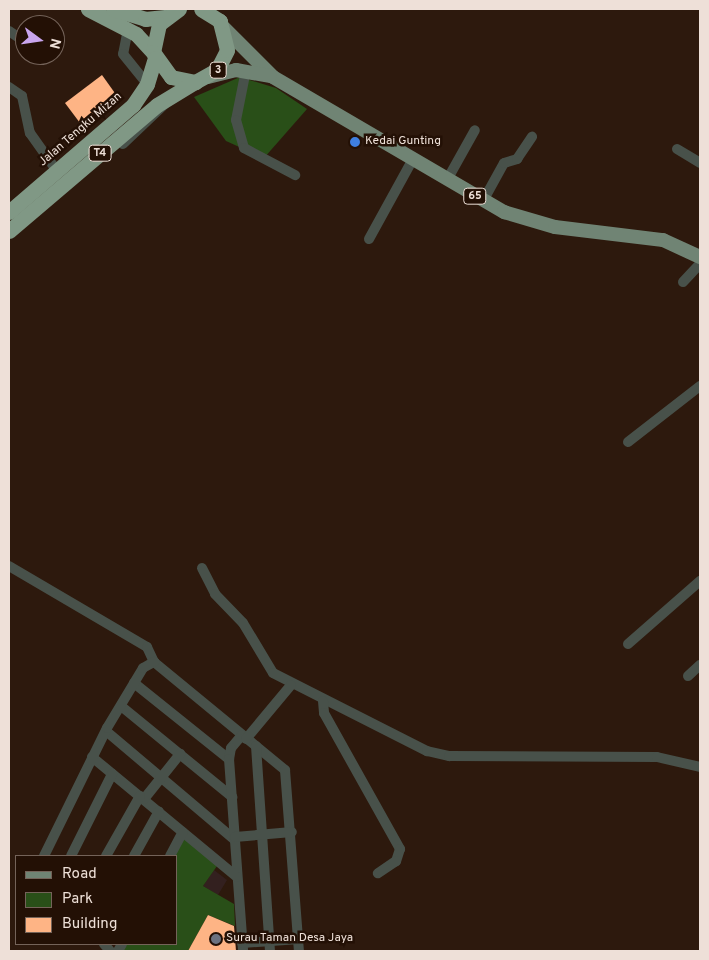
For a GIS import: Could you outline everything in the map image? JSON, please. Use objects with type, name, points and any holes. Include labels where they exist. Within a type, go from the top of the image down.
[{"type":"highway","name":"3","points":[[88,9],[128,29],[154,55],[171,77],[202,80],[224,61],[220,19]]},
{"type":"highway","points":[[113,9],[145,19],[165,16],[179,9]]},
{"type":"highway","points":[[201,9],[220,19]]},
{"type":"highway","name":"Jalan Tengku Mizan","points":[[9,212],[133,105],[148,84],[154,55],[154,33],[165,16]]},
{"type":"highway","name":"T4","points":[[9,231],[170,98],[202,80]]},
{"type":"main road","name":"65","points":[[220,19],[273,77]]},
{"type":"main road","name":"65","points":[[202,80],[246,70],[273,77],[483,201],[516,217],[662,240],[700,257]]},
{"type":"street","points":[[128,29],[124,54],[148,84]]},
{"type":"street","points":[[246,70],[236,120],[244,148],[295,175]]},
{"type":"street","points":[[9,87],[22,96],[30,133],[57,171]]},
{"type":"street","points":[[9,238],[152,120],[170,98]]},
{"type":"street","points":[[447,180],[475,130]]},
{"type":"street","points":[[483,201],[504,162],[517,158],[532,137]]},
{"type":"street","points":[[676,149],[700,163]]},
{"type":"street","points":[[369,239],[413,160]]},
{"type":"street","points":[[683,282],[700,264]]},
{"type":"street","points":[[628,442],[700,386]]},
{"type":"street","points":[[9,566],[147,647],[154,662],[285,770],[292,832],[299,951]]},
{"type":"street","points":[[202,568],[216,594],[243,623],[264,664],[291,685],[438,755],[657,757],[700,767]]},
{"type":"street","points":[[628,644],[700,581]]},
{"type":"street","points":[[44,855],[106,731],[143,668],[154,662]]},
{"type":"street","points":[[688,676],[700,665]]},
{"type":"street","points":[[134,683],[229,759]]},
{"type":"street","points":[[291,685],[244,737],[230,748],[229,759],[243,947],[269,946],[299,938]]},
{"type":"street","points":[[323,701],[324,713],[400,849],[396,861],[378,873]]},
{"type":"street","points":[[121,706],[232,797]]},
{"type":"street","points":[[106,731],[235,838],[292,832]]},
{"type":"street","points":[[256,746],[264,834],[269,946]]},
{"type":"street","points":[[107,855],[142,797],[161,778],[180,754]]},
{"type":"street","points":[[92,757],[237,877]]},
{"type":"street","points":[[72,855],[112,774]]},
{"type":"street","points":[[135,855],[159,811]]},
{"type":"street","points":[[171,855],[183,832]]},
{"type":"shaded area","points":[[214,870],[227,880],[218,895],[203,886]]},
{"type":"green space","points":[[240,77],[276,88],[307,109],[264,158],[226,141],[194,97]]},
{"type":"green space","points":[[183,837],[217,866],[203,886],[234,904],[235,926],[208,915],[188,951],[121,951],[124,945],[178,945],[178,855],[174,855]]},
{"type":"building","points":[[102,75],[117,96],[80,123],[65,103]]},
{"type":"building","name":"Surau Taman Desa Jaya","points":[[208,915],[234,926],[236,951],[188,951]]},
{"type":"place","name":"Kedai Gunting","points":[[355,142]]},
{"type":"place","name":"Surau Taman Desa Jaya","points":[[216,939]]}]
